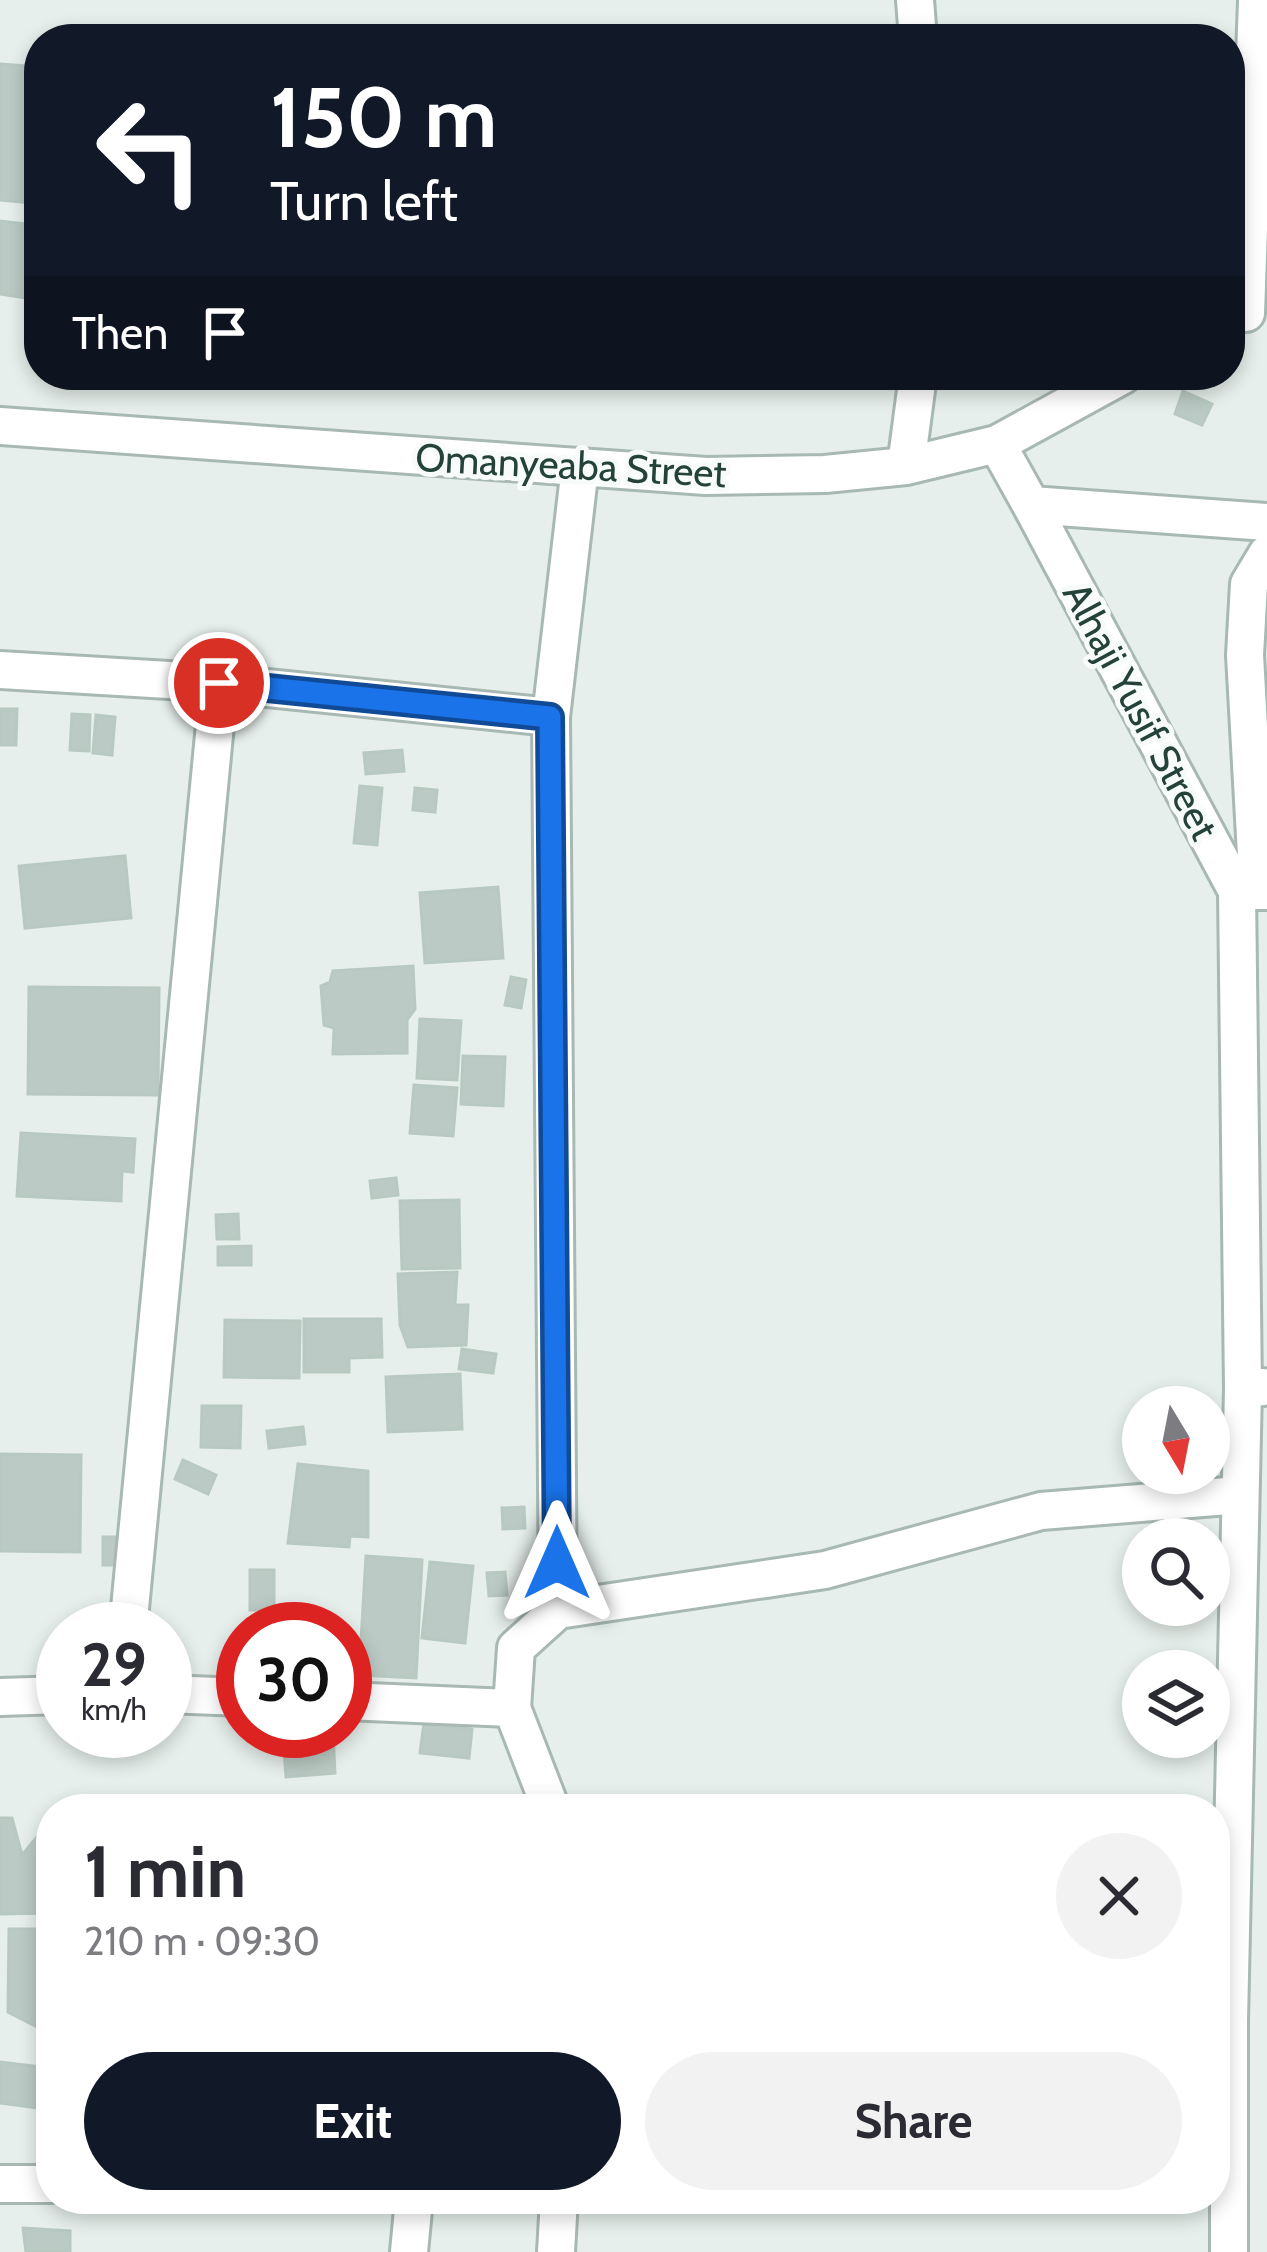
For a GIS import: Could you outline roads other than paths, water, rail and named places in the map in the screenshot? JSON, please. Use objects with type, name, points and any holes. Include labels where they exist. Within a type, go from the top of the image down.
[{"type":"street","points":[[1248,310],[1257,0]]},
{"type":"street","points":[[906,466],[916,390]]},
{"type":"street","name":"Omanyeaba Street","points":[[0,426],[706,476],[825,474],[906,466],[997,444],[1096,390]]},
{"type":"street","name":"Alhaji Yusif Street","points":[[997,444],[1254,891]]},
{"type":"street","points":[[558,1610],[550,717],[580,467]]},
{"type":"street","points":[[1031,505],[1267,522]]},
{"type":"street","points":[[1230,2183],[1240,1495],[1255,1388],[1254,891],[1245,655],[1249,584],[1267,554]]},
{"type":"street","points":[[0,670],[219,683],[550,717]]},
{"type":"street","points":[[131,1602],[219,683]]},
{"type":"street","points":[[545,1794],[512,1708],[516,1648],[558,1610],[825,1570],[1041,1511],[1240,1495]]},
{"type":"street","points":[[0,1697],[36,1696]]},
{"type":"street","points":[[372,1702],[512,1708]]},
{"type":"street","points":[[0,2184],[36,2184]]},
{"type":"street","points":[[409,2252],[413,2214]]},
{"type":"street","points":[[556,2252],[558,2214]]},
{"type":"street","points":[[1229,2252],[1230,2214]]}]
